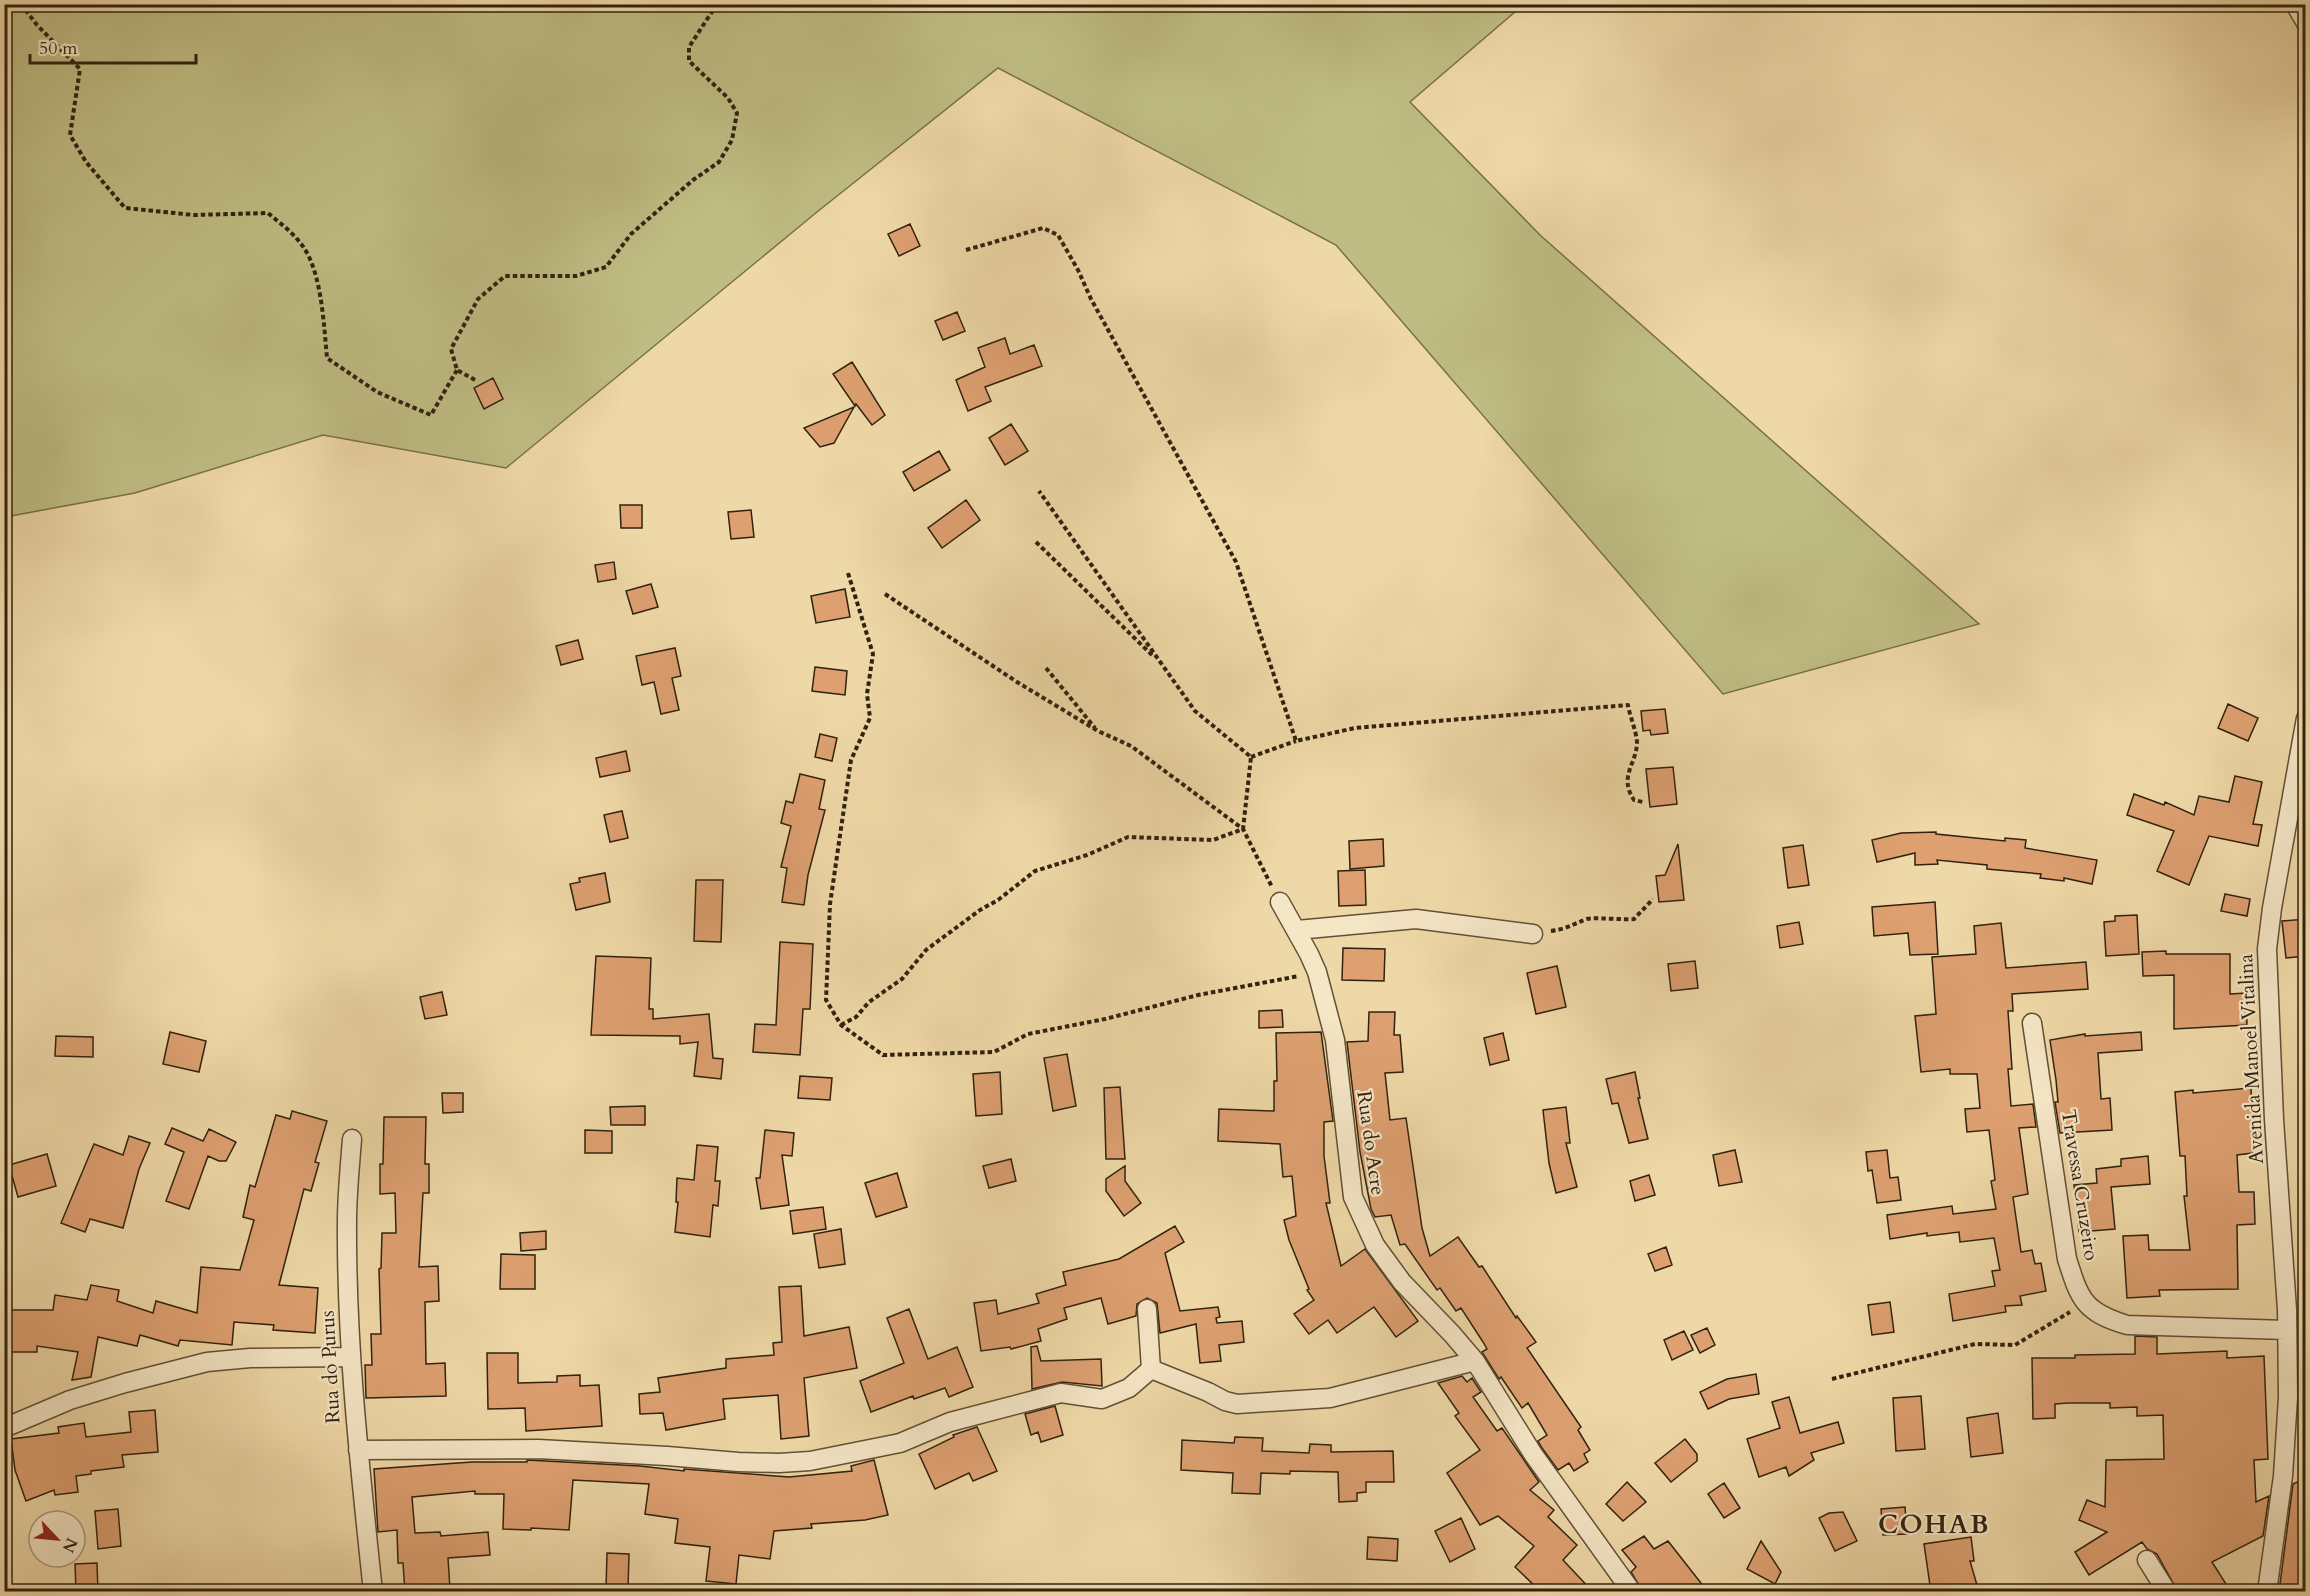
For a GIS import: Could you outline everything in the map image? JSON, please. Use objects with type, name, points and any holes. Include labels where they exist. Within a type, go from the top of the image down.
[{"type":"street","points":[[2295,4],[2306,23]]},
{"type":"street","name":"Avenida Manoel Vitalina","points":[[2267,1592],[2283,1476],[2288,1397],[2287,1310],[2274,1119],[2267,949],[2272,908],[2306,718]]},
{"type":"street","name":"Rua do Acre","points":[[1280,902],[1297,930],[1317,972],[1335,1040],[1353,1197],[1375,1245],[1402,1282],[1475,1361],[1533,1454],[1632,1592]]},
{"type":"street","points":[[1297,930],[1416,919],[1533,934]]},
{"type":"street","name":"Travessa Cruzeiro","points":[[2032,1023],[2067,1259],[2078,1291],[2086,1303]]},
{"type":"street","name":"Rua do Purus","points":[[351,1139],[347,1221],[350,1358],[357,1450],[373,1592]]},
{"type":"street","points":[[2086,1303],[2098,1315],[2127,1325],[2286,1330]]},
{"type":"street","points":[[1147,1309],[1150,1370]]},
{"type":"street","points":[[4,1428],[70,1400],[207,1362],[250,1358],[350,1358]]},
{"type":"street","points":[[1150,1370],[1237,1404],[1330,1398],[1475,1361]]},
{"type":"street","points":[[357,1450],[538,1449],[738,1462],[810,1461],[900,1443],[950,1422],[1060,1393],[1102,1399],[1129,1388],[1150,1370]]},
{"type":"street","points":[[2147,1560],[2167,1592]]},
{"type":"path","points":[[21,4],[37,25],[80,69],[70,135],[86,162],[125,208],[194,215],[268,213],[295,236],[306,251],[321,293],[327,358],[377,392],[431,415],[457,370],[452,349],[478,299],[505,276],[576,276],[606,267],[631,234],[693,180],[719,162],[732,140],[737,113],[728,98],[689,61],[690,47],[717,4]]},
{"type":"path","points":[[966,250],[1044,228],[1058,235],[1236,562],[1296,741]]},
{"type":"path","points":[[457,370],[475,380]]},
{"type":"path","points":[[1039,491],[1195,711],[1251,757]]},
{"type":"path","points":[[1036,542],[1161,664]]},
{"type":"path","points":[[848,573],[873,654],[867,694],[870,718],[852,760],[830,904],[826,1000],[841,1025],[883,1055],[994,1052],[1028,1034],[1105,1019],[1197,995],[1317,972]]},
{"type":"path","points":[[885,594],[1017,681],[1098,731],[1131,746],[1243,828],[1280,902]]},
{"type":"path","points":[[1046,668],[1098,731]]},
{"type":"path","points":[[1251,757],[1296,741],[1354,728],[1628,705],[1637,740],[1636,751],[1627,777],[1634,800],[1643,802]]},
{"type":"path","points":[[1243,828],[1251,757]]},
{"type":"path","points":[[841,1025],[856,1017],[869,1002],[902,979],[926,950],[1035,871],[1087,855],[1128,837],[1213,840],[1243,828]]},
{"type":"path","points":[[1533,934],[1568,929],[1589,918],[1620,921],[1634,919],[1653,899]]},
{"type":"path","points":[[1832,1379],[1975,1344],[2015,1345],[2086,1303]]},
{"type":"shaded area","points":[[5,5],[1523,5],[1410,102],[1540,235],[1979,624],[1723,694],[1336,245],[998,68],[817,212],[506,468],[323,435],[135,493],[5,517]]},
{"type":"building","points":[[910,224],[920,246],[899,256],[888,234]]},
{"type":"building","points":[[957,312],[965,331],[943,340],[935,321]]},
{"type":"building","points":[[1005,338],[1010,354],[1034,345],[1042,366],[985,387],[991,401],[968,411],[956,380],[985,367],[978,348]]},
{"type":"building","points":[[852,362],[885,415],[872,425],[856,404],[855,406],[833,374]]},
{"type":"building","points":[[493,378],[503,399],[484,409],[474,388]]},
{"type":"building","points":[[854,407],[834,443],[820,447],[804,428]]},
{"type":"building","points":[[1011,424],[1028,451],[1005,465],[989,438]]},
{"type":"building","points":[[939,451],[950,470],[914,491],[903,472]]},
{"type":"building","points":[[966,500],[980,520],[942,548],[928,528]]},
{"type":"building","points":[[620,505],[642,505],[642,528],[621,528]]},
{"type":"building","points":[[751,510],[754,537],[731,539],[728,512]]},
{"type":"building","points":[[614,562],[616,579],[598,582],[595,565]]},
{"type":"building","points":[[651,584],[658,607],[633,614],[626,591]]},
{"type":"building","points":[[845,589],[850,617],[816,623],[811,596]]},
{"type":"building","points":[[578,640],[583,659],[561,665],[556,646]]},
{"type":"building","points":[[675,648],[681,676],[672,678],[679,710],[661,714],[654,682],[642,685],[636,656]]},
{"type":"building","points":[[815,667],[847,671],[845,695],[812,691]]},
{"type":"building","points":[[2228,704],[2258,718],[2248,741],[2218,728]]},
{"type":"building","points":[[1665,709],[1668,733],[1651,735],[1650,730],[1643,731],[1641,711]]},
{"type":"building","points":[[820,734],[837,738],[832,761],[815,757]]},
{"type":"building","points":[[626,751],[630,771],[600,777],[596,758]]},
{"type":"building","points":[[1673,767],[1677,804],[1650,807],[1646,769]]},
{"type":"building","points":[[800,774],[825,780],[819,809],[825,810],[808,875],[804,905],[782,902],[787,868],[781,867],[791,826],[781,823],[786,801],[793,803]]},
{"type":"building","points":[[2235,776],[2262,782],[2253,824],[2262,825],[2258,846],[2209,836],[2189,885],[2157,871],[2174,831],[2127,815],[2134,794],[2164,805],[2165,802],[2194,815],[2199,796],[2229,802]]},
{"type":"building","points":[[622,811],[628,838],[610,842],[604,815]]},
{"type":"building","points":[[1936,832],[1936,834],[2005,841],[2005,838],[2026,840],[2025,848],[2097,860],[2092,884],[2064,878],[2064,881],[2040,878],[2041,874],[1987,869],[1987,865],[1937,860],[1938,864],[1915,865],[1915,853],[1877,862],[1872,840],[1901,833]]},
{"type":"building","points":[[1383,839],[1384,866],[1350,869],[1349,841]]},
{"type":"building","points":[[1678,844],[1684,900],[1659,902],[1656,876],[1665,875]]},
{"type":"building","points":[[1803,845],[1809,885],[1788,888],[1783,848]]},
{"type":"building","points":[[1365,870],[1366,905],[1339,906],[1338,871]]},
{"type":"building","points":[[605,873],[610,902],[576,910],[570,884],[580,882],[579,878]]},
{"type":"building","points":[[696,880],[723,880],[721,942],[694,941]]},
{"type":"building","points":[[2225,894],[2250,899],[2247,916],[2221,911]]},
{"type":"building","points":[[1935,902],[1938,954],[1910,955],[1908,933],[1874,936],[1872,907]]},
{"type":"building","points":[[2137,915],[2139,954],[2106,956],[2104,922],[2115,921],[2115,916]]},
{"type":"building","points":[[2306,919],[2306,956],[2286,958],[2282,921]]},
{"type":"building","points":[[1799,922],[1803,944],[1780,948],[1777,926]]},
{"type":"building","points":[[2001,923],[2006,968],[2086,962],[2088,989],[2012,994],[2013,1011],[2008,1011],[2012,1069],[2008,1069],[2011,1106],[2033,1104],[2036,1127],[2019,1128],[2028,1194],[2013,1197],[2021,1252],[2032,1250],[2035,1264],[2041,1263],[2046,1291],[2020,1296],[2022,1305],[2005,1306],[2006,1312],[1953,1321],[1949,1294],[1995,1286],[1992,1271],[2000,1270],[1994,1238],[1960,1242],[1959,1232],[1927,1236],[1927,1233],[1890,1239],[1887,1215],[1952,1206],[1953,1214],[1996,1209],[1991,1181],[1995,1180],[1989,1130],[1967,1132],[1965,1109],[1980,1108],[1977,1074],[1950,1074],[1950,1069],[1921,1072],[1915,1016],[1936,1014],[1932,957],[1976,954],[1974,926]]},
{"type":"building","points":[[780,942],[813,944],[810,1009],[803,1009],[800,1055],[753,1052],[755,1024],[776,1025]]},
{"type":"building","points":[[1343,948],[1385,949],[1384,981],[1342,980]]},
{"type":"building","points":[[2166,951],[2166,954],[2230,954],[2230,994],[2246,993],[2247,1025],[2174,1029],[2174,975],[2143,976],[2142,952]]},
{"type":"building","points":[[596,956],[651,958],[649,1009],[653,1009],[653,1019],[709,1014],[713,1058],[723,1059],[721,1079],[694,1076],[698,1042],[680,1044],[680,1036],[591,1035]]},
{"type":"building","points":[[1695,961],[1698,988],[1671,991],[1668,964]]},
{"type":"building","points":[[1557,966],[1566,1007],[1536,1014],[1527,973]]},
{"type":"building","points":[[442,992],[447,1015],[425,1019],[420,997]]},
{"type":"building","points":[[1282,1010],[1283,1027],[1259,1028],[1259,1011]]},
{"type":"building","points":[[1369,1012],[1395,1012],[1394,1035],[1400,1035],[1403,1072],[1385,1073],[1390,1120],[1406,1118],[1422,1228],[1430,1256],[1458,1237],[1479,1267],[1482,1266],[1516,1318],[1517,1316],[1536,1342],[1527,1348],[1581,1427],[1578,1430],[1590,1450],[1584,1454],[1588,1462],[1574,1471],[1569,1463],[1558,1470],[1542,1448],[1538,1441],[1547,1435],[1528,1403],[1522,1408],[1501,1377],[1499,1379],[1482,1352],[1487,1349],[1461,1308],[1456,1311],[1440,1288],[1437,1290],[1405,1244],[1400,1245],[1391,1215],[1375,1217],[1371,1209],[1360,1152],[1347,1042],[1368,1041]]},
{"type":"building","points":[[170,1032],[206,1041],[199,1072],[163,1064]]},
{"type":"building","points":[[1321,1032],[1333,1121],[1324,1122],[1324,1156],[1330,1203],[1326,1203],[1341,1266],[1365,1249],[1418,1321],[1396,1337],[1374,1307],[1337,1333],[1328,1320],[1309,1334],[1294,1314],[1314,1300],[1307,1290],[1309,1289],[1289,1240],[1284,1220],[1296,1216],[1292,1176],[1283,1177],[1280,1144],[1218,1141],[1219,1109],[1274,1111],[1274,1081],[1277,1081],[1276,1033]]},
{"type":"building","points":[[2141,1032],[2142,1050],[2098,1053],[2101,1099],[2110,1098],[2112,1130],[2060,1133],[2050,1040],[2085,1034],[2085,1036]]},
{"type":"building","points":[[1503,1033],[1509,1060],[1490,1065],[1484,1038]]},
{"type":"building","points":[[56,1036],[93,1037],[93,1057],[55,1056]]},
{"type":"building","points":[[1067,1054],[1076,1106],[1053,1111],[1044,1058]]},
{"type":"building","points":[[1000,1072],[1002,1114],[976,1116],[973,1074]]},
{"type":"building","points":[[1635,1072],[1640,1098],[1638,1098],[1648,1139],[1629,1143],[1618,1103],[1612,1104],[1606,1079]]},
{"type":"building","points":[[800,1076],[832,1078],[830,1100],[798,1098]]},
{"type":"building","points":[[1120,1087],[1125,1159],[1106,1159],[1104,1088]]},
{"type":"building","points":[[2251,1088],[2253,1153],[2237,1155],[2239,1192],[2254,1192],[2255,1224],[2237,1225],[2238,1289],[2159,1290],[2160,1296],[2127,1298],[2123,1236],[2148,1235],[2149,1250],[2190,1250],[2184,1196],[2187,1196],[2185,1156],[2180,1156],[2175,1092],[2193,1090],[2193,1093]]},
{"type":"building","points":[[442,1093],[463,1093],[463,1112],[443,1113]]},
{"type":"building","points":[[645,1106],[645,1125],[611,1125],[610,1107]]},
{"type":"building","points":[[1566,1107],[1570,1143],[1566,1143],[1577,1187],[1556,1193],[1549,1163],[1543,1110]]},
{"type":"building","points":[[292,1111],[327,1121],[315,1162],[319,1163],[311,1191],[304,1189],[279,1285],[318,1288],[315,1333],[273,1330],[274,1325],[234,1322],[232,1345],[180,1340],[178,1346],[140,1335],[137,1346],[98,1337],[91,1377],[72,1380],[78,1352],[37,1346],[37,1352],[7,1352],[7,1310],[53,1310],[55,1295],[87,1300],[91,1285],[119,1290],[117,1301],[153,1313],[156,1301],[197,1313],[201,1267],[240,1270],[254,1220],[243,1217],[250,1185],[255,1187],[276,1115],[290,1119]]},
{"type":"building","points":[[384,1117],[426,1117],[425,1164],[429,1164],[429,1193],[423,1193],[419,1267],[438,1266],[439,1301],[425,1302],[426,1364],[445,1363],[446,1396],[366,1398],[365,1365],[372,1365],[371,1334],[381,1334],[379,1269],[381,1268],[382,1233],[396,1233],[395,1193],[380,1194]]},
{"type":"building","points":[[172,1128],[203,1141],[209,1129],[236,1142],[226,1161],[219,1161],[208,1156],[189,1209],[166,1201],[184,1152],[165,1144]]},
{"type":"building","points":[[585,1130],[612,1131],[612,1153],[585,1153]]},
{"type":"building","points":[[765,1130],[794,1133],[792,1156],[782,1155],[789,1205],[761,1209],[756,1178],[760,1178]]},
{"type":"building","points":[[129,1136],[150,1143],[139,1169],[123,1228],[90,1219],[85,1232],[61,1223],[94,1144],[123,1155]]},
{"type":"building","points":[[697,1145],[718,1147],[715,1181],[720,1181],[718,1206],[713,1205],[710,1237],[675,1232],[678,1202],[676,1202],[677,1178],[694,1180]]},
{"type":"building","points":[[1735,1150],[1742,1182],[1719,1186],[1713,1155]]},
{"type":"building","points":[[1887,1150],[1890,1178],[1898,1177],[1901,1200],[1877,1203],[1872,1170],[1868,1171],[1866,1152]]},
{"type":"building","points":[[47,1154],[56,1186],[18,1197],[9,1165]]},
{"type":"building","points":[[2148,1156],[2150,1184],[2111,1187],[2115,1229],[2079,1232],[2074,1185],[2097,1183],[2096,1169],[2121,1166],[2121,1159]]},
{"type":"building","points":[[1011,1159],[1016,1181],[989,1188],[983,1166]]},
{"type":"building","points":[[1125,1166],[1125,1181],[1141,1203],[1124,1216],[1106,1191],[1106,1179]]},
{"type":"building","points":[[897,1173],[907,1207],[876,1217],[865,1183]]},
{"type":"building","points":[[1649,1175],[1655,1195],[1635,1201],[1630,1181]]},
{"type":"building","points":[[823,1207],[826,1229],[793,1234],[790,1211]]},
{"type":"building","points":[[1175,1226],[1184,1242],[1165,1253],[1180,1311],[1218,1307],[1220,1317],[1216,1318],[1217,1323],[1242,1321],[1244,1342],[1219,1345],[1221,1361],[1200,1363],[1196,1324],[1160,1333],[1157,1303],[1147,1298],[1137,1304],[1136,1316],[1108,1324],[1101,1298],[1064,1308],[1067,1319],[1038,1329],[1041,1341],[1011,1349],[1010,1347],[981,1351],[974,1303],[996,1300],[998,1314],[1039,1303],[1036,1294],[1066,1285],[1063,1272],[1119,1259]]},
{"type":"building","points":[[841,1229],[845,1264],[819,1268],[814,1234]]},
{"type":"building","points":[[546,1231],[546,1249],[521,1251],[520,1233]]},
{"type":"building","points":[[1666,1247],[1672,1265],[1655,1271],[1648,1254]]},
{"type":"building","points":[[501,1254],[535,1255],[535,1289],[500,1289]]},
{"type":"building","points":[[801,1286],[804,1336],[849,1327],[857,1368],[804,1378],[809,1436],[781,1439],[778,1395],[723,1399],[725,1419],[666,1430],[663,1413],[640,1414],[639,1394],[660,1392],[658,1378],[726,1368],[726,1359],[774,1355],[773,1343],[782,1342],[779,1287]]},
{"type":"building","points":[[1890,1302],[1894,1332],[1872,1335],[1868,1305]]},
{"type":"building","points":[[909,1309],[928,1359],[957,1347],[973,1387],[949,1397],[945,1388],[914,1399],[913,1396],[871,1412],[860,1381],[904,1363],[887,1318]]},
{"type":"building","points":[[1707,1328],[1715,1345],[1700,1353],[1691,1335]]},
{"type":"building","points":[[1684,1331],[1693,1350],[1672,1360],[1664,1340]]},
{"type":"building","points":[[2135,1336],[2157,1337],[2157,1354],[2227,1351],[2227,1358],[2264,1356],[2268,1459],[2254,1460],[2256,1502],[2269,1496],[2263,1536],[2212,1562],[2231,1592],[2178,1592],[2157,1554],[2147,1549],[2142,1542],[2089,1575],[2075,1552],[2107,1532],[2079,1520],[2087,1500],[2105,1507],[2106,1460],[2164,1459],[2163,1415],[2137,1416],[2137,1407],[2110,1408],[2110,1403],[2068,1403],[2055,1404],[2055,1418],[2033,1419],[2032,1358],[2135,1354]]},
{"type":"building","points":[[1037,1346],[1041,1361],[1101,1359],[1102,1386],[1062,1382],[1032,1389],[1031,1347]]},
{"type":"building","points":[[487,1353],[518,1353],[518,1383],[557,1382],[557,1376],[580,1375],[580,1386],[599,1385],[602,1426],[526,1431],[525,1408],[488,1409]]},
{"type":"building","points":[[1756,1374],[1759,1394],[1729,1399],[1708,1409],[1700,1392],[1727,1379]]},
{"type":"building","points":[[1462,1376],[1467,1382],[1472,1378],[1481,1392],[1473,1397],[1497,1431],[1502,1428],[1539,1482],[1530,1490],[1554,1510],[1548,1517],[1577,1545],[1563,1560],[1593,1592],[1541,1592],[1515,1567],[1534,1546],[1498,1516],[1480,1525],[1447,1473],[1480,1450],[1455,1416],[1459,1413],[1438,1383]]},
{"type":"building","points":[[1921,1396],[1925,1449],[1896,1451],[1893,1398]]},
{"type":"building","points":[[1789,1397],[1800,1433],[1838,1422],[1844,1443],[1811,1453],[1814,1460],[1789,1476],[1786,1467],[1759,1477],[1747,1439],[1780,1428],[1772,1402]]},
{"type":"building","points":[[1055,1406],[1063,1435],[1041,1442],[1038,1432],[1031,1435],[1025,1414]]},
{"type":"building","points":[[155,1410],[158,1452],[122,1455],[124,1467],[91,1471],[91,1474],[76,1476],[78,1492],[55,1495],[54,1490],[26,1501],[15,1470],[11,1439],[59,1433],[58,1427],[84,1423],[86,1437],[131,1432],[129,1412]]},
{"type":"building","points":[[1998,1413],[2003,1453],[1971,1457],[1967,1418]]},
{"type":"building","points":[[977,1427],[997,1471],[973,1481],[969,1473],[935,1489],[919,1454],[954,1437],[953,1435]]},
{"type":"building","points":[[1235,1437],[1263,1438],[1262,1451],[1309,1453],[1310,1444],[1331,1445],[1331,1452],[1393,1451],[1394,1482],[1366,1482],[1366,1492],[1357,1493],[1357,1501],[1339,1502],[1338,1472],[1261,1473],[1260,1494],[1232,1493],[1233,1473],[1181,1470],[1182,1440],[1234,1443]]},
{"type":"building","points":[[1685,1439],[1697,1454],[1697,1461],[1671,1482],[1655,1463]]},
{"type":"building","points":[[527,1460],[789,1477],[852,1471],[851,1466],[874,1460],[888,1515],[865,1520],[811,1524],[812,1528],[774,1531],[770,1559],[739,1555],[736,1584],[706,1581],[710,1547],[675,1543],[678,1519],[645,1514],[649,1484],[573,1480],[569,1530],[503,1529],[504,1494],[475,1494],[475,1491],[412,1497],[415,1533],[440,1532],[441,1536],[488,1532],[490,1555],[448,1558],[450,1589],[434,1592],[405,1592],[403,1563],[398,1563],[397,1530],[378,1532],[374,1469],[472,1462],[527,1462]]},
{"type":"building","points":[[2306,1478],[2306,1559],[2302,1592],[2279,1592],[2293,1484]]},
{"type":"building","points":[[1627,1482],[1646,1502],[1623,1521],[1606,1504]]},
{"type":"building","points":[[1724,1483],[1740,1508],[1724,1518],[1708,1494]]},
{"type":"building","points":[[1905,1507],[1907,1534],[1883,1535],[1881,1509]]},
{"type":"building","points":[[118,1509],[121,1546],[98,1549],[95,1511]]},
{"type":"building","points":[[1843,1512],[1857,1541],[1835,1551],[1819,1518],[1829,1513]]},
{"type":"building","points":[[1461,1518],[1475,1549],[1450,1562],[1435,1531]]},
{"type":"building","points":[[1644,1536],[1654,1549],[1668,1541],[1708,1592],[1643,1592],[1631,1572],[1636,1567],[1622,1550]]},
{"type":"building","points":[[1368,1537],[1398,1539],[1397,1561],[1367,1559]]},
{"type":"building","points":[[1971,1537],[1974,1561],[1970,1561],[1979,1592],[1931,1592],[1924,1544]]},
{"type":"building","points":[[1761,1541],[1781,1572],[1775,1584],[1747,1569]]},
{"type":"building","points":[[607,1553],[629,1554],[628,1589],[606,1589]]},
{"type":"building","points":[[87,1563],[97,1563],[98,1592],[76,1592],[75,1569],[87,1569]]},
{"type":"district","name":"COHAB","points":[[1934,1524]]}]
